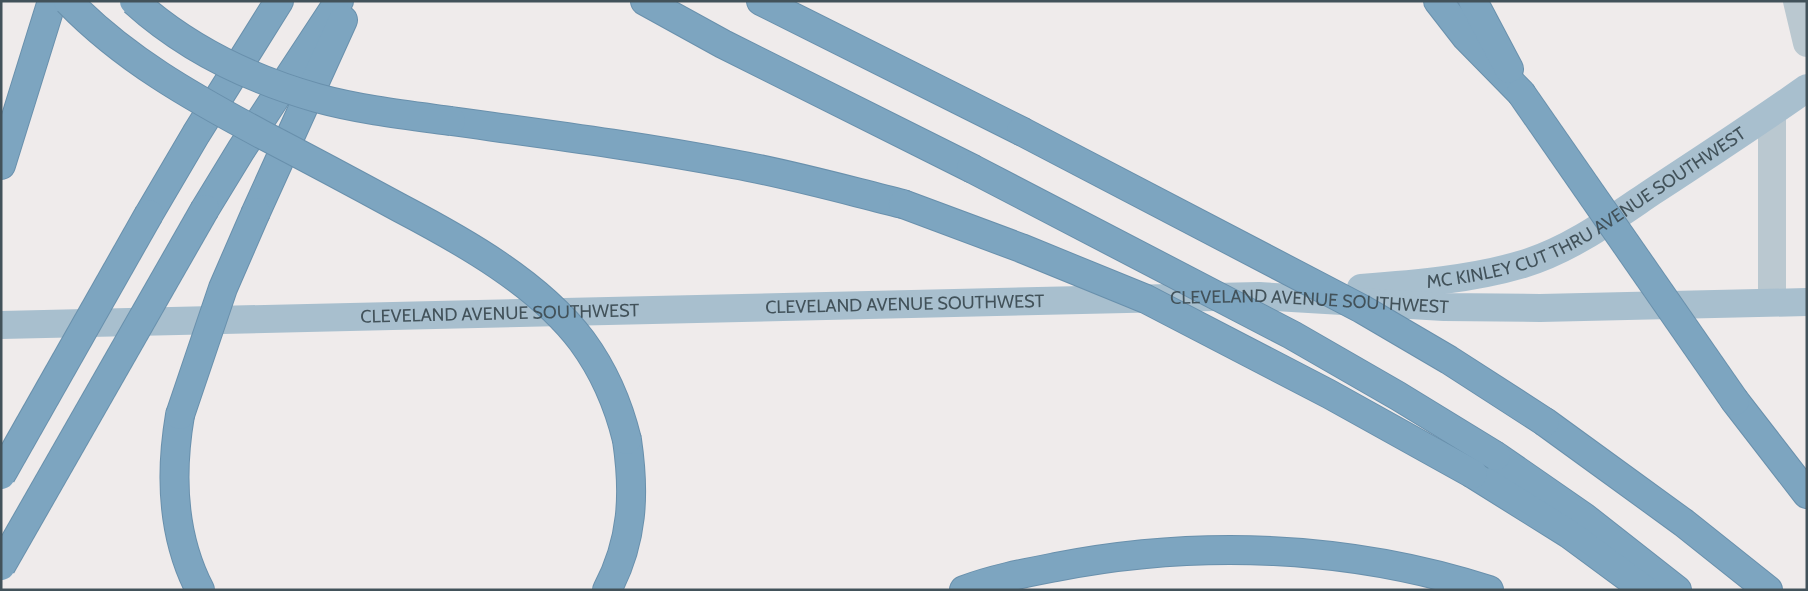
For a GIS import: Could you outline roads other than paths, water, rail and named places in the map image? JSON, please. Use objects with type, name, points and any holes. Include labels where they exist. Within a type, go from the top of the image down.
[{"type":"highway","points":[[1,165],[52,1]]},
{"type":"highway","points":[[68,1],[85,20],[113,43],[143,66],[195,99],[439,228],[491,260],[554,311],[581,340],[603,373],[612,391],[621,415],[631,467],[630,522],[625,549],[616,574],[607,590]]},
{"type":"highway","points":[[134,1],[172,32],[206,53],[260,80],[318,98],[376,110],[634,146],[812,180],[902,204],[1021,248],[1146,299],[1329,394],[1473,474],[1569,534],[1646,590]]},
{"type":"highway","points":[[1,475],[149,214],[196,134],[279,1]]},
{"type":"highway","points":[[1,566],[240,150],[339,1]]},
{"type":"highway","points":[[200,590],[189,564],[176,513],[173,463],[180,415],[223,288],[244,237],[351,1]]},
{"type":"highway","points":[[645,1],[723,44],[971,168],[1292,335],[1398,396],[1496,456],[1584,517],[1677,590]]},
{"type":"highway","points":[[761,1],[1021,132],[1362,309],[1450,360],[1545,422],[1684,523],[1768,590]]},
{"type":"highway","points":[[1438,1],[1466,37],[1522,93]]},
{"type":"highway","points":[[1473,1],[1522,93],[1735,401],[1807,494]]},
{"type":"highway","points":[[967,589],[1024,573],[1113,557],[1216,549],[1306,554],[1399,566],[1489,590]]},
{"type":"main road","name":"MC KINLEY CUT THRU AVENUE SOUTHWEST","points":[[1259,296],[1402,285],[1464,277],[1524,264],[1573,243],[1772,113],[1807,88]]},
{"type":"main road","name":"CLEVELAND AVENUE SOUTHWEST","points":[[1,325],[1259,296],[1463,307],[1549,308],[1807,302]]},
{"type":"street","points":[[1797,1],[1807,42]]},
{"type":"street","points":[[1772,113],[1772,302]]}]
